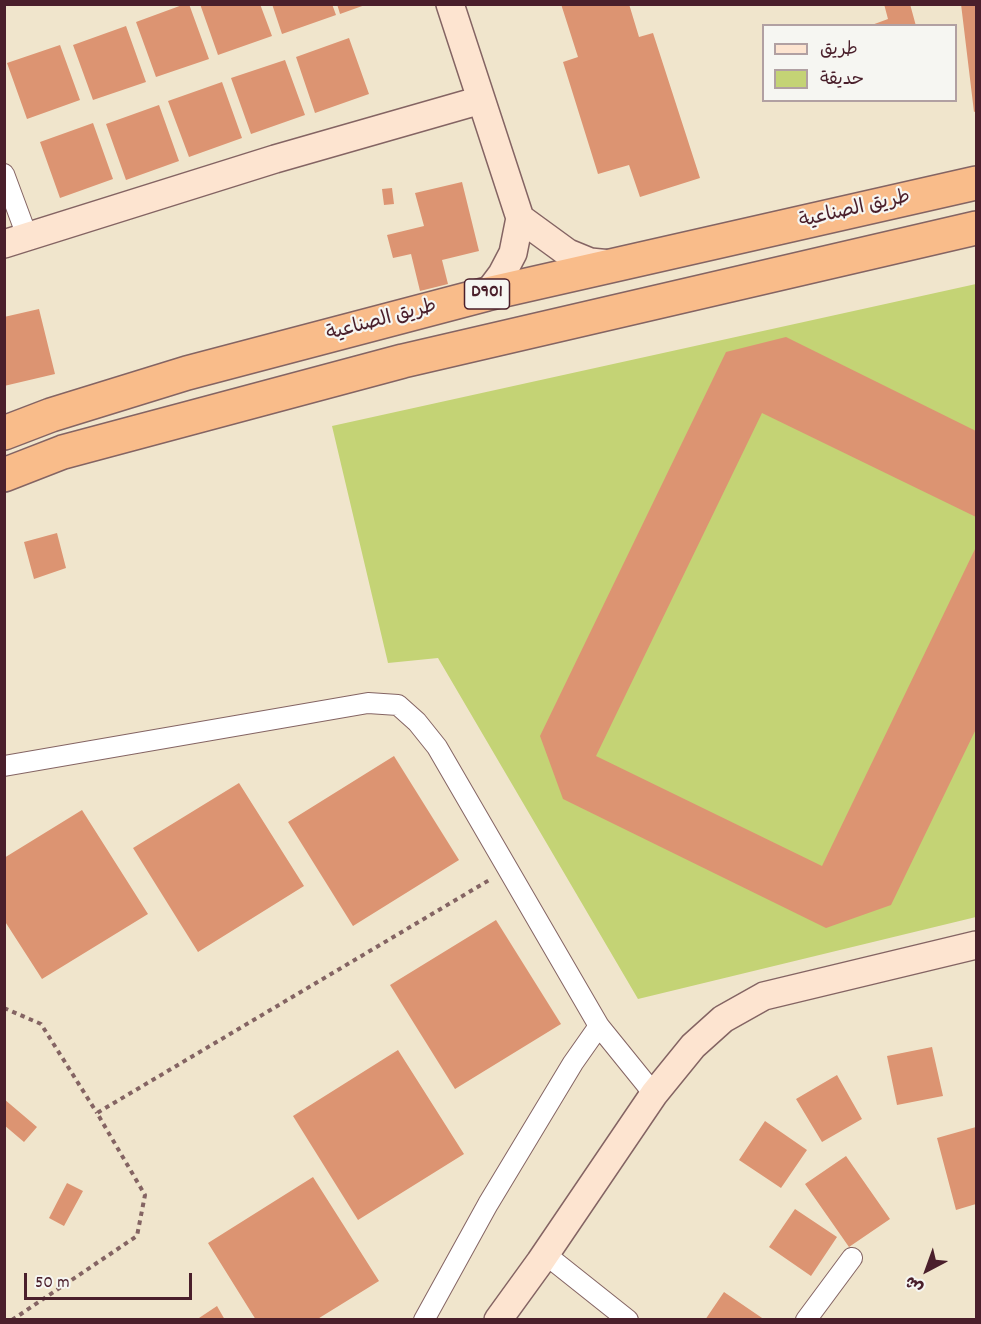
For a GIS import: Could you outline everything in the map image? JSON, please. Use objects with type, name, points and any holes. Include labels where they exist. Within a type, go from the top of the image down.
[{"type":"highway","name":"طريق الصناعية","points":[[4,433],[51,415],[188,373],[487,294],[976,183]]},
{"type":"highway","name":"D901","points":[[4,475],[63,452],[404,361],[976,228]]},
{"type":"main road","points":[[450,4],[520,218],[513,254],[487,294]]},
{"type":"main road","points":[[16,240],[275,159],[481,100]]},
{"type":"main road","points":[[520,218],[568,253],[590,262],[619,264]]},
{"type":"main road","points":[[498,1320],[654,1094],[693,1046],[723,1019],[764,996],[976,945]]},
{"type":"street","points":[[4,174],[16,240]]},
{"type":"street","points":[[4,766],[368,703],[398,705],[417,722],[436,747],[598,1026],[654,1094]]},
{"type":"street","points":[[424,1320],[488,1204],[573,1063],[598,1026]]},
{"type":"street","points":[[545,1254],[628,1320]]},
{"type":"street","points":[[806,1320],[852,1258]]},
{"type":"path","points":[[97,1113],[508,869]]},
{"type":"path","points":[[4,1008],[41,1024],[145,1195],[136,1236],[12,1320]]},
{"type":"green space","points":[[976,284],[976,917],[638,999],[438,658],[388,663],[332,426]]},
{"type":"building","points":[[189,4],[209,59],[156,77],[136,22]]},
{"type":"building","points":[[200,4],[260,4],[272,36],[218,55]]},
{"type":"building","points":[[272,4],[332,4],[336,15],[282,34]]},
{"type":"building","points":[[337,4],[365,4],[365,5],[340,14]]},
{"type":"building","points":[[561,4],[629,4],[639,37],[653,33],[700,178],[640,197],[629,165],[598,174],[563,62],[578,57]]},
{"type":"building","points":[[884,4],[910,4],[915,24],[874,24],[888,19]]},
{"type":"building","points":[[961,4],[976,4],[976,111],[974,112]]},
{"type":"building","points":[[126,26],[146,82],[93,100],[73,45]]},
{"type":"building","points":[[349,38],[369,94],[315,113],[296,57]]},
{"type":"building","points":[[60,45],[80,100],[27,119],[7,63]]},
{"type":"building","points":[[285,60],[305,115],[251,134],[231,78]]},
{"type":"building","points":[[222,82],[242,138],[189,157],[168,101]]},
{"type":"building","points":[[159,105],[179,161],[126,180],[106,124]]},
{"type":"building","points":[[93,123],[113,179],[60,198],[40,142]]},
{"type":"building","points":[[462,182],[479,251],[442,260],[448,284],[420,291],[411,254],[393,258],[387,235],[424,226],[415,193]]},
{"type":"building","points":[[392,188],[394,204],[384,205],[382,189]]},
{"type":"building","points":[[39,309],[55,374],[4,386],[4,317]]},
{"type":"building","points":[[786,337],[976,431],[976,517],[762,413],[596,756],[822,866],[976,547],[976,729],[891,905],[826,928],[563,799],[540,736],[726,352]]},
{"type":"building","points":[[57,533],[66,568],[34,579],[24,542]]},
{"type":"building","points":[[394,756],[459,860],[353,926],[288,822]]},
{"type":"building","points":[[239,783],[304,886],[198,952],[133,848]]},
{"type":"building","points":[[82,810],[148,914],[42,979],[4,920],[4,858]]},
{"type":"building","points":[[496,920],[561,1024],[455,1089],[390,985]]},
{"type":"building","points":[[932,1047],[943,1096],[897,1105],[887,1056]]},
{"type":"building","points":[[398,1050],[464,1154],[358,1220],[293,1116]]},
{"type":"building","points":[[837,1075],[862,1119],[822,1142],[796,1099]]},
{"type":"building","points":[[4,1099],[37,1127],[24,1142],[4,1125]]},
{"type":"building","points":[[765,1121],[807,1150],[781,1188],[739,1160]]},
{"type":"building","points":[[976,1127],[976,1204],[956,1210],[937,1138]]},
{"type":"building","points":[[846,1156],[890,1219],[849,1247],[805,1184]]},
{"type":"building","points":[[313,1177],[379,1281],[316,1320],[256,1320],[208,1243]]},
{"type":"building","points":[[67,1183],[83,1191],[64,1226],[49,1218]]},
{"type":"building","points":[[795,1209],[837,1237],[811,1276],[769,1247]]},
{"type":"building","points":[[724,1292],[765,1320],[705,1320]]},
{"type":"building","points":[[217,1306],[225,1320],[196,1320]]}]
